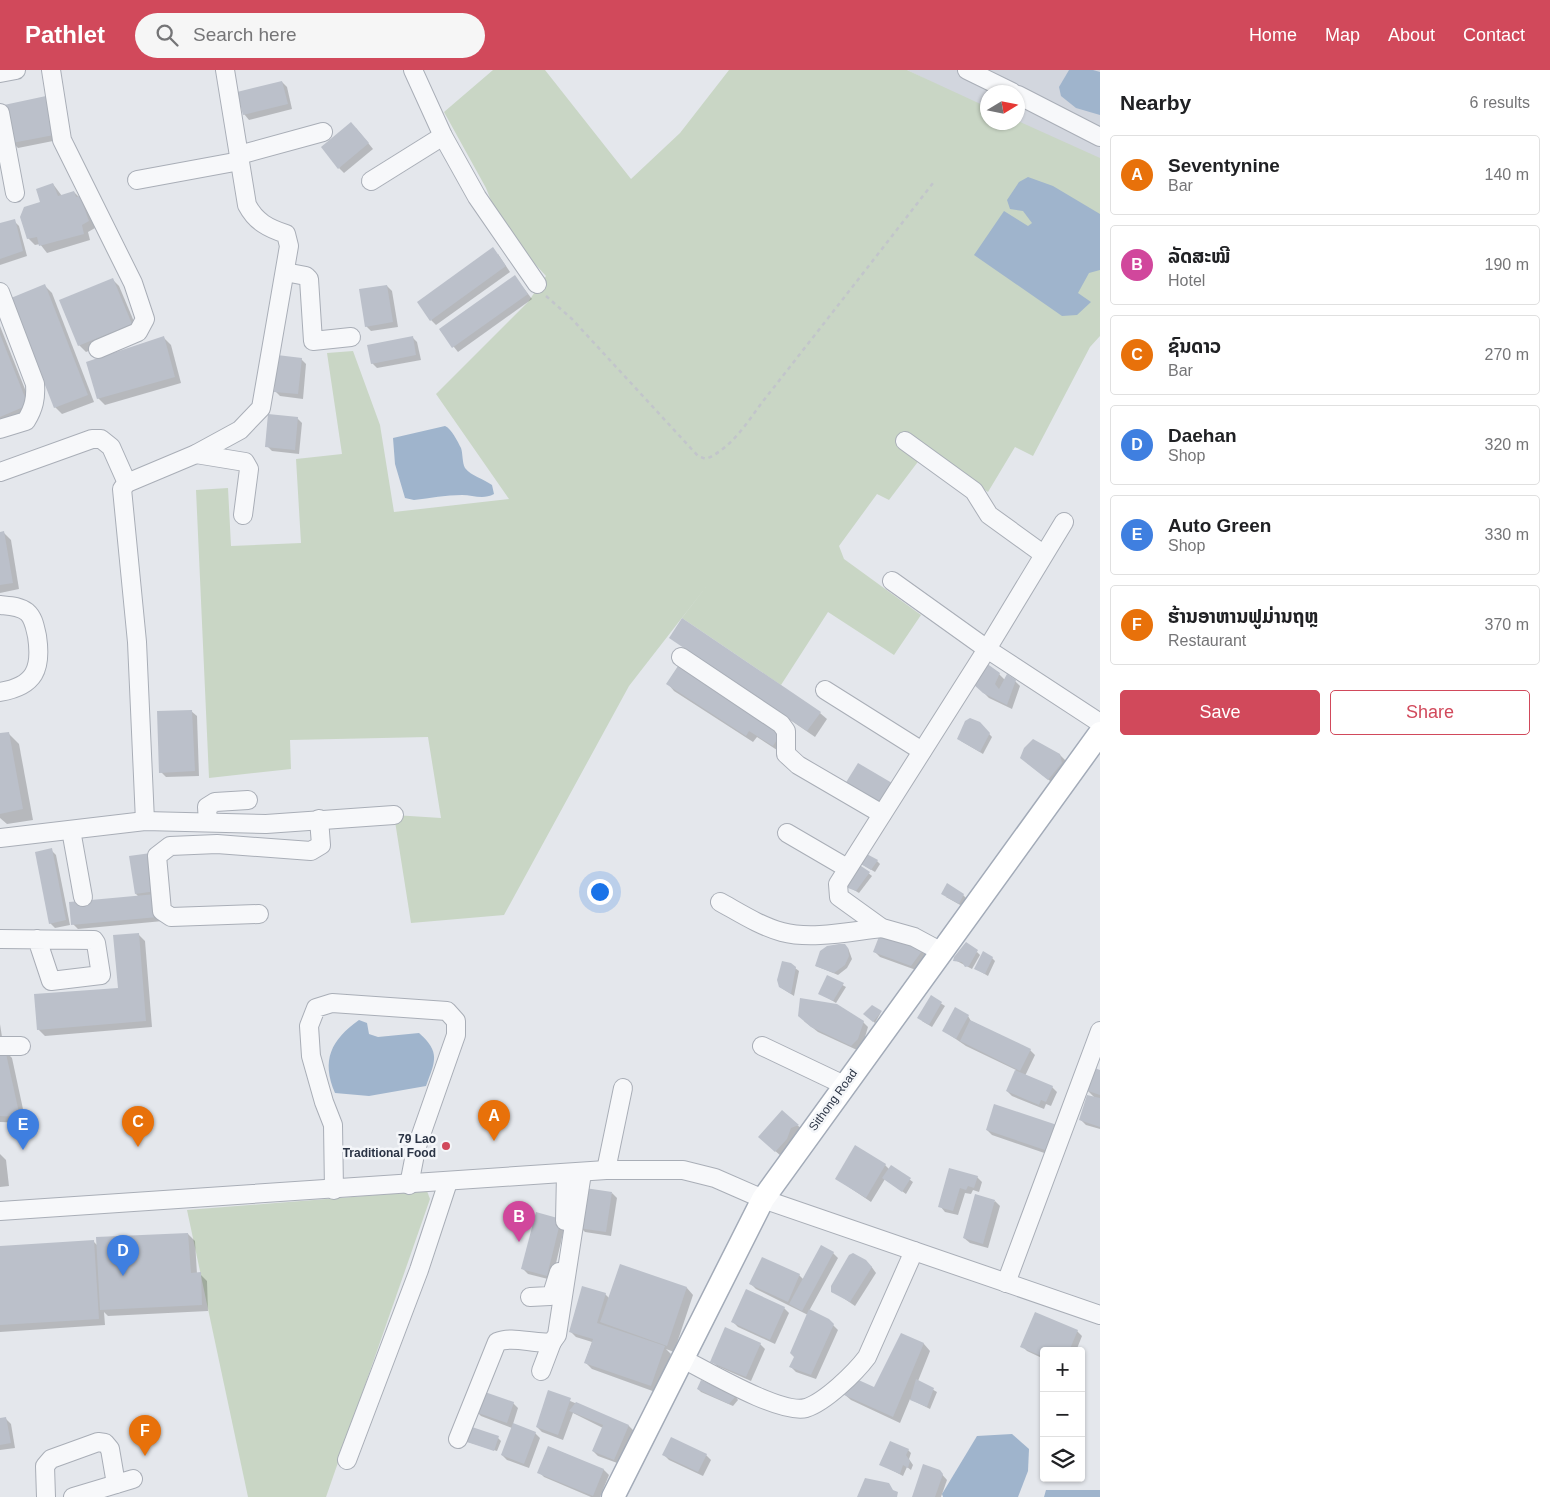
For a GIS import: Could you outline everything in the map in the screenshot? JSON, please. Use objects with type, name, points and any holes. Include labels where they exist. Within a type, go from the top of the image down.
[{"type":"main road","name":"Sithong Road","points":[[613,1497],[763,1199],[940,951],[1100,733]]},
{"type":"street","points":[[0,73],[16,70]]},
{"type":"street","points":[[51,70],[62,140],[133,283],[145,320],[138,332],[98,349]]},
{"type":"street","points":[[145,821],[137,642],[122,489],[127,483],[196,454],[240,430],[261,408],[285,272],[288,239],[286,234],[268,228],[254,218],[247,205],[225,70]]},
{"type":"street","points":[[413,70],[444,136],[477,197],[536,284]]},
{"type":"street","points":[[967,70],[998,85]]},
{"type":"street","points":[[1025,99],[1100,137]]},
{"type":"street","points":[[0,113],[15,193]]},
{"type":"street","points":[[137,180],[240,158],[324,132]]},
{"type":"street","points":[[371,180],[444,136]]},
{"type":"street","points":[[285,272],[306,276],[309,279],[313,341],[351,337]]},
{"type":"street","points":[[0,292],[35,384],[36,395],[33,410],[26,421],[0,429]]},
{"type":"street","points":[[0,472],[92,439],[101,439],[111,447],[127,483]]},
{"type":"street","points":[[905,441],[974,491],[989,515],[1043,554]]},
{"type":"street","points":[[196,454],[245,462],[249,469],[242,515]]},
{"type":"street","points":[[940,951],[914,937],[882,928],[839,897],[838,884],[987,649],[1064,522]]},
{"type":"street","points":[[892,581],[987,649],[1100,723]]},
{"type":"street","points":[[0,605],[18,608],[27,612],[34,622],[40,655],[35,673],[28,681],[12,690],[0,692]]},
{"type":"street","points":[[681,657],[782,724],[786,732],[786,754],[798,765],[882,814]]},
{"type":"street","points":[[824,690],[922,750]]},
{"type":"street","points":[[208,822],[207,807],[215,802],[248,800]]},
{"type":"street","points":[[0,838],[145,821],[266,824],[394,815]]},
{"type":"street","points":[[259,914],[171,917],[162,911],[157,856],[170,846],[217,844],[311,851],[321,845],[319,820]]},
{"type":"street","points":[[71,830],[83,897]]},
{"type":"street","points":[[787,833],[847,868]]},
{"type":"street","points":[[720,902],[762,925],[784,933],[827,935],[882,928]]},
{"type":"street","points":[[0,939],[37,939]]},
{"type":"street","points":[[334,1190],[334,1125],[324,1102],[311,1056],[309,1026],[316,1008],[332,1003],[446,1011],[456,1021],[456,1035],[416,1149],[408,1185]]},
{"type":"street","points":[[1006,1283],[1100,1031]]},
{"type":"street","points":[[0,1046],[21,1046]]},
{"type":"street","points":[[762,1046],[844,1084]]},
{"type":"street","points":[[606,1170],[623,1088]]},
{"type":"street","points":[[0,1212],[574,1174],[606,1170],[653,1168],[683,1170],[715,1178],[763,1199],[1100,1315]]},
{"type":"street","points":[[530,1297],[543,1298],[553,1291],[558,1275],[574,1174]]},
{"type":"street","points":[[541,1371],[552,1342],[557,1335],[574,1174]]},
{"type":"street","points":[[347,1460],[419,1270],[448,1182]]},
{"type":"street","points":[[683,1359],[762,1398],[795,1408],[806,1408],[818,1402],[858,1370],[868,1357],[914,1251]]},
{"type":"street","points":[[458,1439],[497,1342],[508,1340],[542,1344],[552,1342]]},
{"type":"street","points":[[46,1497],[45,1466],[51,1459],[98,1442],[105,1443],[110,1449],[116,1484]]},
{"type":"street","points":[[73,1497],[133,1479]]},
{"type":"path","points":[[536,284],[664,417],[698,456],[706,459],[717,454],[745,428],[765,398],[933,183]]},
{"type":"shaded area","points":[[907,70],[1100,70],[1100,163],[1025,126],[1025,85],[980,85],[980,106]]},
{"type":"green space","points":[[493,70],[545,70],[631,179],[680,133],[729,70],[907,70],[980,104],[980,130],[1025,130],[1025,124],[1100,158],[1100,336],[1090,347],[1033,456],[1015,447],[988,492],[928,454],[920,459],[889,500],[877,494],[839,546],[844,559],[921,615],[894,655],[828,612],[781,685],[682,618],[709,583],[629,686],[504,915],[411,923],[394,815],[441,818],[428,737],[290,740],[291,769],[209,778],[196,490],[228,488],[231,546],[301,543],[296,459],[342,454],[327,353],[353,351],[380,425],[394,512],[509,499],[436,394],[528,302],[546,276],[502,228],[486,188],[444,112]]},
{"type":"green space","points":[[427,1191],[430,1199],[326,1497],[248,1497],[187,1210]]},
{"type":"water","points":[[1069,70],[1093,70],[1100,72],[1100,115],[1076,108],[1061,96],[1059,87]]},
{"type":"water","points":[[1028,177],[1053,186],[1100,214],[1100,270],[1089,273],[1078,293],[1091,302],[1077,315],[1062,316],[974,255],[1004,211],[1028,226],[1032,223],[1023,211],[1010,209],[1007,200],[1019,182]]},
{"type":"water","points":[[445,426],[452,432],[461,448],[465,468],[492,485],[494,494],[482,497],[462,495],[414,500],[405,498],[395,464],[393,438]]},
{"type":"water","points":[[359,1020],[367,1023],[369,1034],[378,1037],[419,1033],[431,1046],[434,1058],[434,1064],[426,1086],[369,1096],[335,1093],[329,1070],[331,1052],[341,1035]]},
{"type":"water","points":[[1012,1434],[1029,1449],[1028,1471],[1018,1497],[943,1497],[942,1494],[977,1436]]},
{"type":"water","points":[[1046,1490],[1100,1490],[1100,1497],[1044,1497]]},
{"type":"building","points":[[282,81],[288,104],[243,115],[237,92]]},
{"type":"building","points":[[46,96],[54,135],[12,143],[4,105]]},
{"type":"building","points":[[351,122],[369,143],[338,169],[321,147]]},
{"type":"building","points":[[53,183],[58,196],[74,191],[76,197],[80,196],[89,221],[82,225],[84,234],[39,246],[37,237],[27,239],[20,217],[24,207],[40,202],[36,189]]},
{"type":"building","points":[[15,219],[23,251],[0,259],[0,223]]},
{"type":"building","points":[[493,247],[506,266],[430,321],[417,302]]},
{"type":"building","points":[[515,275],[528,294],[452,348],[439,329]]},
{"type":"building","points":[[113,278],[132,324],[78,346],[59,300]]},
{"type":"building","points":[[45,284],[88,395],[54,408],[11,298]]},
{"type":"building","points":[[387,285],[393,322],[365,327],[359,289]]},
{"type":"building","points":[[0,334],[28,405],[0,417]]},
{"type":"building","points":[[164,336],[175,377],[97,399],[86,362]]},
{"type":"building","points":[[413,336],[416,355],[371,364],[367,345]]},
{"type":"building","points":[[277,355],[302,358],[298,394],[274,392]]},
{"type":"building","points":[[268,414],[298,417],[295,450],[265,447]]},
{"type":"building","points":[[4,531],[13,583],[0,585],[0,532]]},
{"type":"building","points":[[682,618],[821,712],[807,731],[669,638]]},
{"type":"building","points":[[680,663],[784,729],[773,746],[749,731],[746,736],[666,684]]},
{"type":"building","points":[[986,663],[1000,673],[995,684],[999,689],[1007,674],[1016,680],[1007,705],[983,693],[972,683]]},
{"type":"building","points":[[192,710],[195,771],[159,773],[157,711]]},
{"type":"building","points":[[970,718],[980,722],[990,733],[980,752],[957,739],[965,721]]},
{"type":"building","points":[[9,732],[23,809],[0,814],[0,733]]},
{"type":"building","points":[[1033,739],[1060,754],[1062,763],[1048,780],[1020,758],[1024,748]]},
{"type":"building","points":[[858,763],[892,783],[879,805],[845,784]]},
{"type":"building","points":[[52,848],[66,920],[49,924],[35,852]]},
{"type":"building","points":[[863,852],[878,860],[871,870],[859,863]]},
{"type":"building","points":[[151,853],[157,891],[135,894],[129,856]]},
{"type":"building","points":[[856,866],[861,866],[870,872],[856,891],[848,888],[846,884]]},
{"type":"building","points":[[947,883],[964,894],[959,904],[941,894]]},
{"type":"building","points":[[156,894],[158,917],[71,925],[69,902]]},
{"type":"building","points":[[139,933],[146,1021],[37,1030],[34,994],[118,988],[113,935]]},
{"type":"building","points":[[880,934],[925,947],[911,966],[873,952]]},
{"type":"building","points":[[966,942],[978,950],[969,966],[965,967],[962,962],[953,961]]},
{"type":"building","points":[[845,944],[848,948],[849,956],[845,965],[834,973],[815,966],[820,951],[827,946]]},
{"type":"building","points":[[983,951],[993,957],[985,974],[974,969]]},
{"type":"building","points":[[782,961],[791,963],[796,967],[791,994],[779,987],[777,980]]},
{"type":"building","points":[[827,975],[844,983],[833,1001],[818,994]]},
{"type":"building","points":[[931,995],[942,1002],[929,1025],[917,1018]]},
{"type":"building","points":[[800,998],[837,1004],[864,1021],[858,1039],[851,1046],[811,1027],[798,1016]]},
{"type":"building","points":[[872,1005],[882,1011],[873,1022],[863,1014]]},
{"type":"building","points":[[955,1007],[969,1015],[956,1039],[942,1031]]},
{"type":"building","points":[[970,1020],[1031,1049],[1020,1071],[960,1041]]},
{"type":"building","points":[[0,1049],[5,1049],[20,1117],[0,1116]]},
{"type":"building","points":[[1092,1067],[1100,1070],[1100,1095],[1085,1090]]},
{"type":"building","points":[[1015,1070],[1053,1086],[1046,1102],[1041,1100],[1039,1105],[1006,1091]]},
{"type":"building","points":[[1087,1095],[1100,1098],[1100,1127],[1079,1120]]},
{"type":"building","points":[[994,1104],[1057,1125],[1048,1151],[986,1130]]},
{"type":"building","points":[[782,1110],[799,1125],[791,1128],[787,1139],[775,1152],[758,1137]]},
{"type":"building","points":[[855,1145],[886,1164],[866,1198],[835,1179]]},
{"type":"building","points":[[891,1165],[911,1178],[902,1192],[882,1178]]},
{"type":"building","points":[[949,1168],[978,1176],[974,1188],[968,1186],[966,1190],[960,1188],[953,1211],[938,1207]]},
{"type":"building","points":[[585,1188],[612,1192],[606,1232],[578,1228]]},
{"type":"building","points":[[975,1194],[995,1200],[983,1244],[963,1238]]},
{"type":"building","points":[[536,1212],[561,1219],[547,1276],[521,1269]]},
{"type":"building","points":[[188,1233],[191,1273],[201,1272],[202,1305],[100,1310],[96,1237]]},
{"type":"building","points":[[94,1240],[99,1319],[0,1325],[0,1246]]},
{"type":"building","points":[[821,1245],[834,1252],[802,1311],[789,1304]]},
{"type":"building","points":[[853,1253],[866,1260],[872,1267],[850,1302],[831,1292],[831,1286],[849,1255]]},
{"type":"building","points":[[762,1257],[800,1274],[788,1302],[749,1284]]},
{"type":"building","points":[[620,1264],[687,1287],[667,1346],[600,1322]]},
{"type":"building","points":[[582,1286],[606,1293],[597,1323],[665,1346],[651,1386],[584,1363],[593,1339],[569,1332]]},
{"type":"building","points":[[746,1289],[785,1307],[770,1340],[731,1322]]},
{"type":"building","points":[[809,1309],[829,1319],[834,1324],[811,1375],[789,1367],[794,1357],[790,1353]]},
{"type":"building","points":[[1035,1312],[1078,1330],[1071,1347],[1040,1347],[1040,1355],[1020,1347]]},
{"type":"building","points":[[725,1327],[761,1343],[746,1377],[710,1362]]},
{"type":"building","points":[[901,1333],[924,1343],[893,1417],[842,1394],[852,1377],[874,1387]]},
{"type":"building","points":[[916,1379],[934,1388],[927,1407],[910,1400]]},
{"type":"building","points":[[701,1380],[736,1396],[729,1404],[697,1389]]},
{"type":"building","points":[[548,1390],[571,1398],[558,1435],[536,1427]]},
{"type":"building","points":[[482,1391],[514,1402],[507,1423],[475,1412]]},
{"type":"building","points":[[576,1402],[629,1425],[614,1460],[592,1451],[603,1425],[569,1411]]},
{"type":"building","points":[[6,1417],[11,1443],[0,1445],[0,1418]]},
{"type":"building","points":[[513,1423],[536,1432],[524,1464],[501,1455]]},
{"type":"building","points":[[469,1426],[499,1436],[494,1451],[464,1441]]},
{"type":"building","points":[[671,1437],[707,1454],[698,1472],[662,1455]]},
{"type":"building","points":[[890,1441],[909,1449],[906,1455],[910,1461],[908,1468],[903,1465],[900,1474],[879,1465]]},
{"type":"building","points":[[548,1446],[604,1469],[593,1496],[537,1473]]},
{"type":"building","points":[[923,1464],[940,1470],[943,1474],[935,1497],[912,1497]]},
{"type":"building","points":[[865,1478],[889,1483],[893,1490],[898,1492],[897,1497],[857,1497]]},
{"type":"place","name":"Seventynine","points":[[494,1141]]},
{"type":"place","name":"79 Lao Traditional Food","points":[[446,1146]]},
{"type":"place","name":"ຊົນດາວ","points":[[138,1147]]},
{"type":"place","name":"Auto Green","points":[[23,1150]]},
{"type":"place","name":"ລັດສະໝີ","points":[[519,1242]]},
{"type":"place","name":"Daehan","points":[[123,1276]]},
{"type":"place","name":"ຮ້ານອາຫານຟູມ່ານຖຫຼ","points":[[145,1456]]}]
